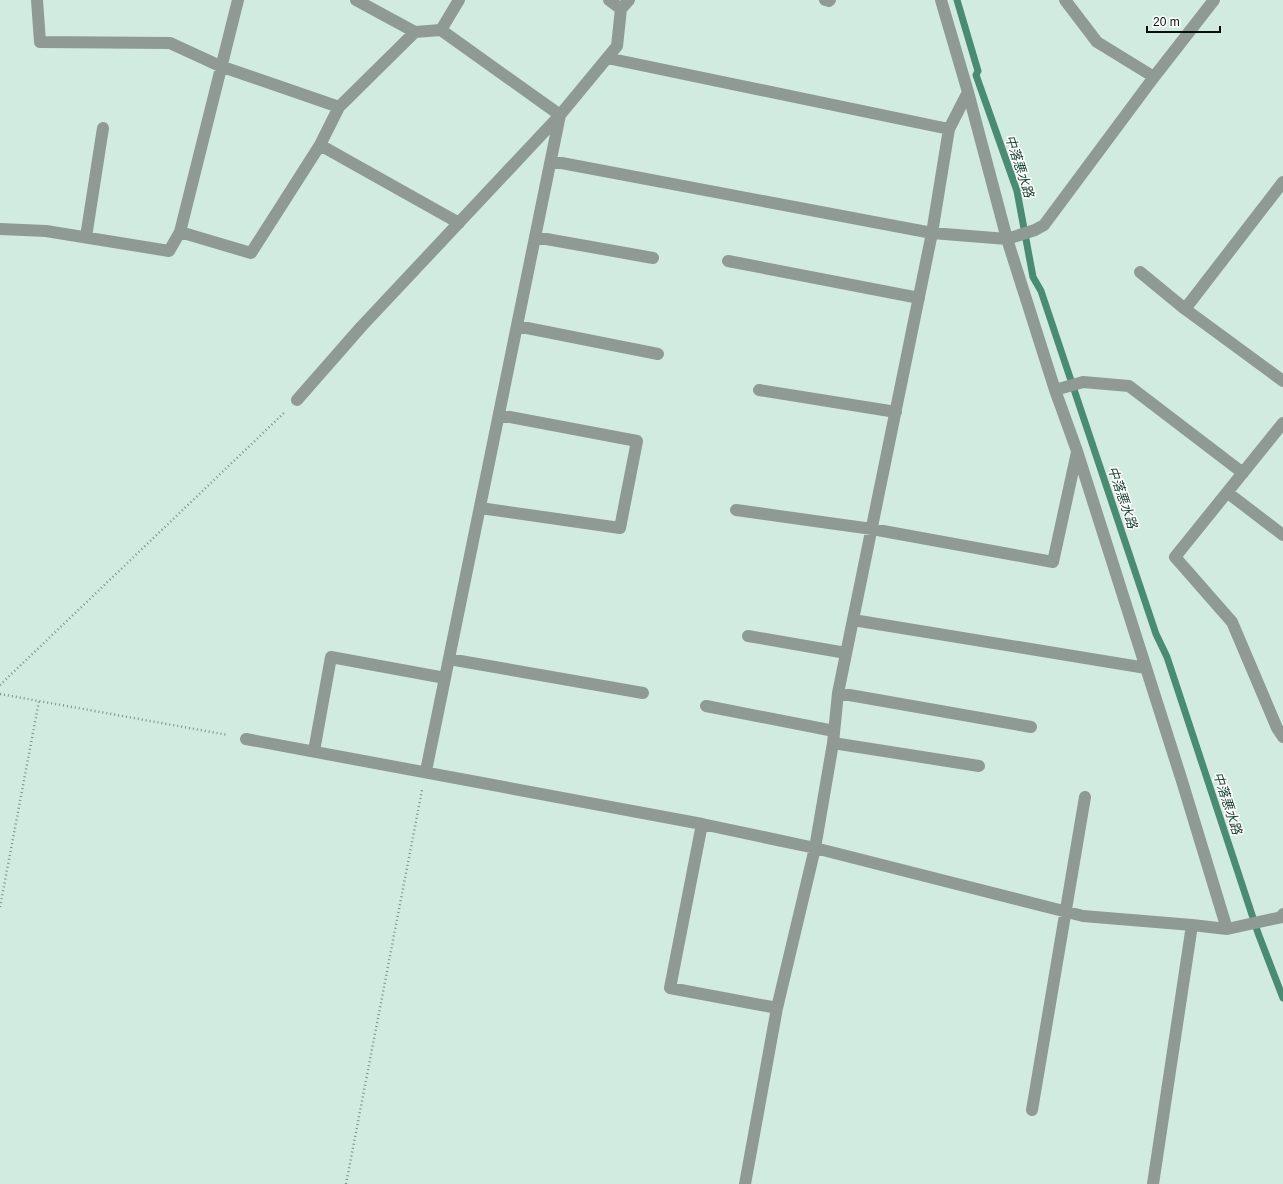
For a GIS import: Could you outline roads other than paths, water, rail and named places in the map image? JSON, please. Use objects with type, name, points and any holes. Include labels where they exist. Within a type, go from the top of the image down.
[{"type":"street","points":[[37,0],[40,42],[170,43],[220,66],[339,106]]},
{"type":"street","points":[[0,229],[46,231],[169,251],[180,232],[220,66],[238,0]]},
{"type":"street","points":[[356,0],[415,32],[441,30],[560,115]]},
{"type":"street","points":[[441,30],[459,0]]},
{"type":"street","points":[[297,400],[361,327],[560,115],[617,46],[625,5],[609,0]]},
{"type":"street","points":[[825,0],[830,0]]},
{"type":"street","points":[[941,0],[1010,238],[1077,451],[1184,788],[1233,928]]},
{"type":"street","points":[[1065,0],[1098,42],[1154,77]]},
{"type":"street","points":[[551,161],[932,233],[1010,238],[1035,230],[1044,225],[1154,77],[1214,0]]},
{"type":"street","points":[[180,232],[251,253],[320,145],[339,106],[415,32]]},
{"type":"street","points":[[607,58],[949,129]]},
{"type":"street","points":[[745,1184],[776,1008],[815,848],[833,737],[838,693],[932,233],[949,129],[968,92]]},
{"type":"street","points":[[426,772],[560,115]]},
{"type":"street","points":[[86,237],[103,128]]},
{"type":"street","points":[[320,145],[459,223]]},
{"type":"street","points":[[1185,309],[1283,182]]},
{"type":"street","points":[[535,237],[653,258]]},
{"type":"street","points":[[728,261],[919,298]]},
{"type":"street","points":[[1140,272],[1185,309],[1283,381]]},
{"type":"street","points":[[517,326],[658,354]]},
{"type":"street","points":[[1058,389],[1083,382],[1129,386],[1244,473]]},
{"type":"street","points":[[760,390],[896,412]]},
{"type":"street","points":[[480,508],[620,528],[637,440],[499,416]]},
{"type":"street","points":[[1283,423],[1175,557],[1232,622],[1277,728],[1283,737]]},
{"type":"street","points":[[736,510],[872,529],[1053,562],[1077,451]]},
{"type":"street","points":[[1228,493],[1283,535]]},
{"type":"street","points":[[853,620],[1146,668]]},
{"type":"street","points":[[748,636],[846,653]]},
{"type":"street","points":[[314,751],[331,657],[445,678]]},
{"type":"street","points":[[449,659],[643,693]]},
{"type":"street","points":[[838,693],[1031,727]]},
{"type":"street","points":[[706,706],[833,737],[979,766]]},
{"type":"street","points":[[246,738],[702,824],[815,848],[1065,913],[1083,916],[1233,928],[1282,917],[1283,914]]},
{"type":"street","points":[[1032,1110],[1085,797]]},
{"type":"street","points":[[702,824],[670,988],[776,1008]]},
{"type":"street","points":[[1153,1184],[1192,925]]},
{"type":"waterway","name":"中落悪水路","points":[[957,0],[978,71],[976,75],[1017,191],[1033,277],[1041,291],[1156,634],[1167,657],[1258,933],[1283,998]]}]
